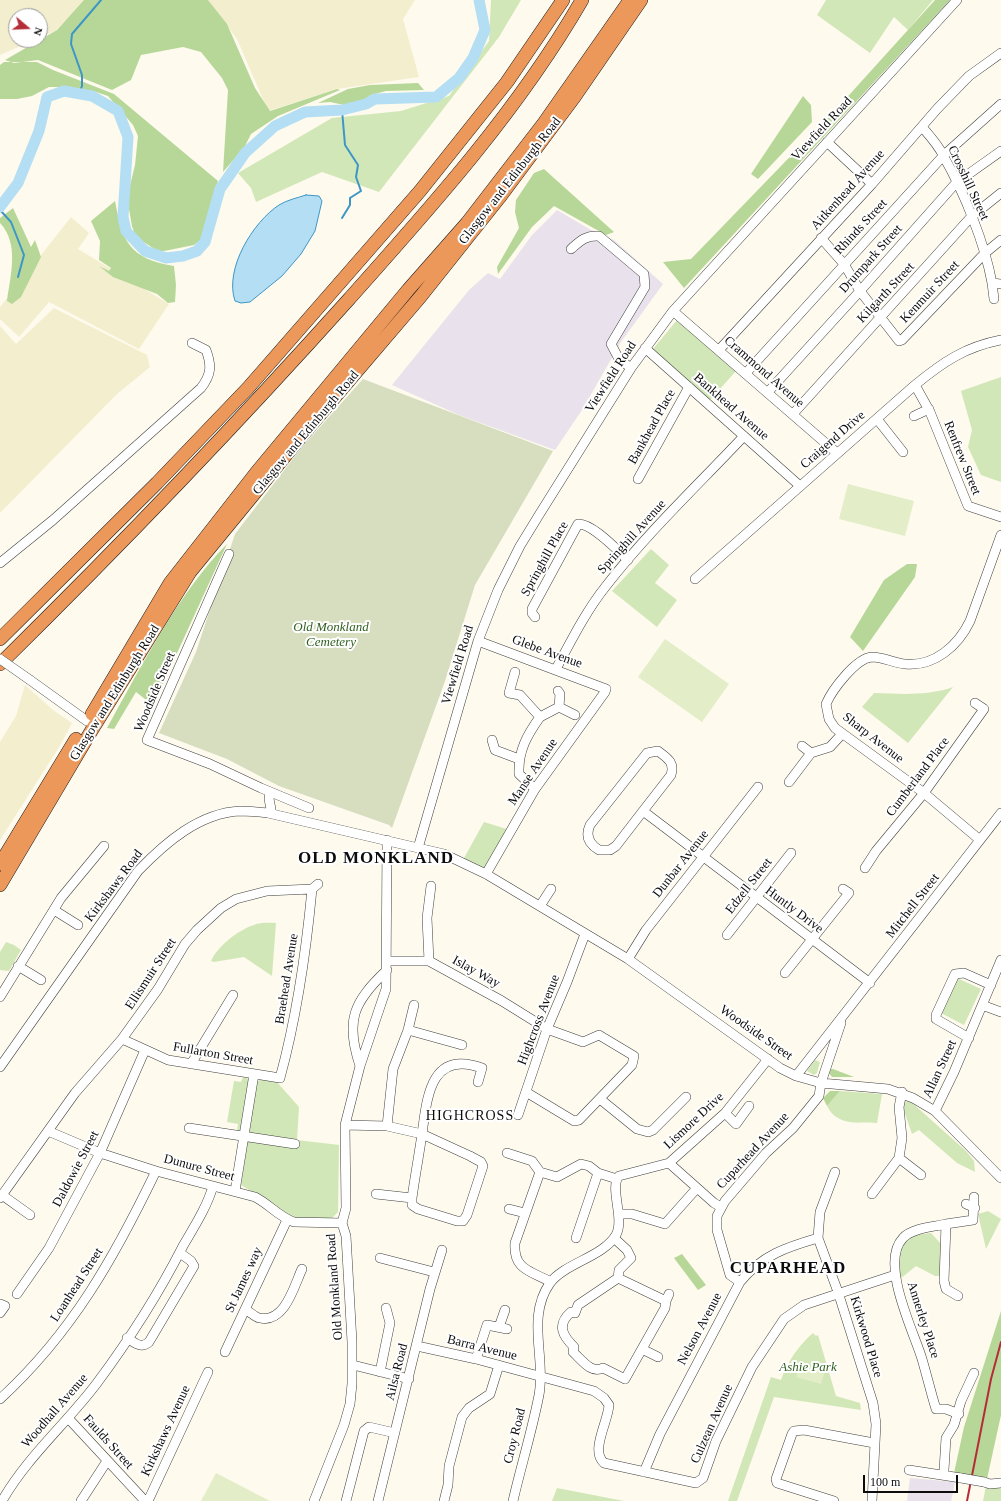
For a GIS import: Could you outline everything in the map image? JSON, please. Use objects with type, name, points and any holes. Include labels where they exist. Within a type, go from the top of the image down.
[{"type":"highway","points":[[0,639],[157,483],[253,382],[420,192],[507,82],[563,0]]},
{"type":"highway","points":[[0,664],[163,501],[254,405],[438,200],[516,100],[582,0]]},
{"type":"highway","name":"Glasgow and Edinburgh Road","points":[[0,864],[170,582],[256,473],[408,290],[467,223],[544,123],[630,0]]},
{"type":"highway","name":"Glasgow and Edinburgh Road","points":[[0,885],[93,728],[190,572],[299,439],[426,290],[543,141],[642,0]]},
{"type":"street","name":"Viewfield Road","points":[[418,848],[478,642],[498,590],[520,546],[631,368],[673,311],[957,0]]},
{"type":"street","name":"Aitkenhead Avenue","points":[[719,350],[969,76],[1001,53]]},
{"type":"street","name":"Rhinds Street","points":[[746,373],[944,155],[1001,104]]},
{"type":"street","name":"Crosshill Street","points":[[922,127],[944,155],[971,217],[997,284]]},
{"type":"street","points":[[827,142],[872,184]]},
{"type":"street","name":"Drumpark Street","points":[[768,392],[956,183],[1001,151]]},
{"type":"street","name":"Kilgarth Street","points":[[793,414],[971,217],[1001,193]]},
{"type":"street","points":[[571,249],[582,239],[591,235],[599,236],[644,274],[645,287],[611,344],[619,359],[631,368]]},
{"type":"street","points":[[821,238],[844,264],[860,291],[880,318]]},
{"type":"street","name":"Kenmuir Street","points":[[880,318],[899,340],[902,340],[985,253],[1001,240]]},
{"type":"street","points":[[994,299],[997,284]]},
{"type":"street","name":"Crammond Avenue","points":[[673,311],[837,453]]},
{"type":"street","name":"Craigend Drive","points":[[695,580],[837,453],[943,362],[973,348],[1001,340]]},
{"type":"street","points":[[0,563],[53,520],[201,388],[208,379],[211,369],[206,350],[192,343]]},
{"type":"street","name":"Bankhead Avenue","points":[[645,348],[800,486]]},
{"type":"street","name":"Renfrew Street","points":[[915,385],[928,409],[968,506],[1001,517]]},
{"type":"street","name":"Bankhead Place","points":[[638,479],[689,387]]},
{"type":"street","name":"Renfrew Street","points":[[914,416],[928,409]]},
{"type":"street","points":[[876,419],[903,452]]},
{"type":"street","name":"Springhill Avenue","points":[[556,669],[574,636],[605,587],[628,560],[744,436]]},
{"type":"street","name":"Springhill Place","points":[[535,617],[532,613],[532,609],[578,524],[582,524],[595,531],[628,560]]},
{"type":"street","name":"Sharp Avenue","points":[[980,840],[924,793],[842,734],[829,719],[826,704],[844,678],[859,661],[872,657],[912,664],[931,660],[952,647],[965,632],[970,621],[1001,535]]},
{"type":"street","name":"Woodside Street","points":[[229,554],[147,740],[210,764],[270,792],[309,808]]},
{"type":"street","name":"Glebe Avenue","points":[[478,642],[606,688]]},
{"type":"street","points":[[0,659],[87,721]]},
{"type":"street","points":[[515,672],[509,693],[520,695],[540,717]]},
{"type":"street","name":"Manse Avenue","points":[[486,874],[535,789],[606,692],[606,688]]},
{"type":"street","points":[[558,691],[560,694],[559,707]]},
{"type":"street","name":"Cumberland Place","points":[[865,868],[876,851],[924,793],[984,709],[976,703]]},
{"type":"street","points":[[535,789],[519,774],[519,759],[528,734],[540,717],[559,707]]},
{"type":"street","points":[[559,707],[575,715]]},
{"type":"street","points":[[789,782],[811,753],[830,747],[842,734]]},
{"type":"street","points":[[492,740],[495,750],[519,759]]},
{"type":"street","points":[[802,746],[811,753]]},
{"type":"street","points":[[658,752],[671,761],[673,768],[671,775],[643,811],[616,846],[610,850],[599,850],[590,842],[587,836],[590,825],[647,753],[658,752]]},
{"type":"street","name":"Dunbar Avenue","points":[[628,959],[646,930],[758,786]]},
{"type":"street","points":[[268,813],[271,809],[269,799],[270,792]]},
{"type":"street","name":"Kirkshaws Road","points":[[0,1067],[3,1056],[138,871],[166,844],[197,824],[210,818],[240,811],[268,813],[329,828]]},
{"type":"street","name":"Huntly Drive","points":[[643,811],[870,983]]},
{"type":"street","name":"Mitchell Street","points":[[796,1076],[1001,813]]},
{"type":"street","name":"Woodside Street","points":[[329,828],[387,840],[460,860],[628,959],[780,1068],[796,1076],[821,1083],[902,1092],[926,1104],[935,1111],[1001,1178]]},
{"type":"street","name":"Old Monkland Road","points":[[314,1501],[344,1425],[350,1404],[352,1365],[346,1236],[342,1223],[346,1208],[345,1125],[360,1066],[386,989],[387,840]]},
{"type":"street","points":[[0,997],[61,898],[104,846]]},
{"type":"street","name":"Edzell Street","points":[[727,935],[791,853]]},
{"type":"street","points":[[429,961],[428,918],[431,886]]},
{"type":"street","name":"Ellismuir Street","points":[[1,1196],[75,1093],[122,1039],[158,989],[185,944],[221,908],[236,899],[261,892],[315,887]]},
{"type":"street","name":"Braehead Avenue","points":[[280,1078],[291,1036],[299,994],[315,887]]},
{"type":"street","points":[[540,906],[551,889]]},
{"type":"street","points":[[785,973],[849,893],[843,889]]},
{"type":"street","points":[[54,910],[78,925]]},
{"type":"street","name":"Highcross Avenue","points":[[518,1115],[547,1029],[585,934]]},
{"type":"street","name":"Allan Street","points":[[935,1111],[969,1038],[1001,960]]},
{"type":"street","name":"Islay Way","points":[[387,965],[429,961],[502,1001],[547,1029],[583,1042],[599,1034],[634,1056],[632,1065],[600,1099]]},
{"type":"street","name":"Old Monkland Road","points":[[360,1066],[355,1051],[353,1030],[354,1012],[368,989],[387,965]]},
{"type":"street","points":[[18,966],[41,980]]},
{"type":"street","name":"Allan Street","points":[[969,1038],[936,1019],[936,1015],[955,974],[964,973],[991,985]]},
{"type":"street","points":[[191,1064],[233,996]]},
{"type":"street","points":[[387,1126],[393,1069],[408,1030],[414,1005]]},
{"type":"street","points":[[982,1005],[1001,1012]]},
{"type":"street","name":"Mitchell Street","points":[[821,1083],[845,1015]]},
{"type":"street","points":[[408,1030],[462,1045]]},
{"type":"street","name":"Fullarton Street","points":[[122,1039],[168,1060],[280,1078]]},
{"type":"street","name":"Daldowie Street","points":[[17,1294],[49,1248],[100,1153],[145,1050]]},
{"type":"street","name":"Lismore Drive","points":[[617,1179],[619,1176],[670,1163],[724,1113],[768,1059]]},
{"type":"street","points":[[345,1125],[387,1126],[422,1134],[481,1162],[483,1166],[467,1215],[463,1221],[457,1221],[418,1209],[412,1205],[412,1198],[422,1134],[426,1100],[429,1089],[436,1077],[447,1069],[466,1063],[482,1068],[478,1082]]},
{"type":"street","points":[[235,1191],[245,1137],[254,1074]]},
{"type":"street","name":"Cuparhead Avenue","points":[[740,1282],[730,1275],[716,1230],[716,1223],[721,1207],[766,1153],[793,1128],[818,1096],[821,1083]]},
{"type":"street","points":[[526,1092],[574,1121],[579,1120],[600,1099],[638,1129],[648,1132],[653,1130],[686,1097]]},
{"type":"street","points":[[872,1194],[899,1158],[902,1138],[899,1107],[902,1092]]},
{"type":"street","points":[[724,1113],[736,1124],[750,1106]]},
{"type":"street","points":[[189,1128],[295,1144]]},
{"type":"street","name":"Dunure Street","points":[[48,1131],[100,1153],[156,1171],[235,1191],[266,1203],[287,1220]]},
{"type":"street","points":[[508,1153],[532,1161],[540,1172],[557,1177],[582,1164],[589,1166],[598,1174],[617,1179],[620,1214],[619,1227],[614,1238],[607,1245],[551,1282],[539,1307],[537,1322],[541,1376]]},
{"type":"street","points":[[899,1158],[921,1175]]},
{"type":"street","points":[[670,1163],[697,1188],[721,1207]]},
{"type":"street","name":"Loanhead Street","points":[[0,1399],[33,1367],[77,1313],[130,1225],[156,1171]]},
{"type":"street","points":[[540,1172],[524,1213],[515,1243],[514,1253],[516,1260],[520,1265],[551,1282]]},
{"type":"street","name":"Kirkwood Place","points":[[835,1172],[820,1212],[818,1238],[838,1292],[873,1403],[876,1424],[874,1443],[875,1467],[872,1501]]},
{"type":"street","points":[[576,1238],[598,1174]]},
{"type":"street","name":"Woodhall Avenue","points":[[2,1501],[30,1461],[98,1382],[158,1292],[204,1208],[212,1186]]},
{"type":"street","points":[[620,1214],[632,1214],[665,1224],[697,1188]]},
{"type":"street","points":[[376,1194],[412,1198]]},
{"type":"street","points":[[1,1196],[30,1215]]},
{"type":"street","points":[[958,1296],[946,1289],[944,1281],[946,1224],[973,1220],[975,1208],[974,1196]]},
{"type":"street","points":[[966,1204],[975,1208]]},
{"type":"street","points":[[509,1209],[524,1213]]},
{"type":"street","points":[[287,1220],[301,1223],[342,1223]]},
{"type":"street","name":"St James way","points":[[225,1352],[287,1220]]},
{"type":"street","points":[[581,1223],[591,1226]]},
{"type":"street","name":"Annerley Place","points":[[946,1224],[909,1233],[902,1238],[898,1246],[895,1275],[897,1288],[922,1359],[936,1410],[946,1409],[959,1414]]},
{"type":"street","points":[[614,1238],[627,1250],[631,1258],[619,1270],[618,1278],[578,1305],[575,1313],[571,1312],[568,1315],[562,1328],[563,1336],[574,1347],[573,1352],[592,1369],[597,1371],[603,1368],[625,1379],[666,1308],[667,1298],[618,1278]]},
{"type":"street","name":"Nelson Avenue","points":[[644,1472],[660,1434],[740,1282],[748,1272],[782,1249],[818,1238]]},
{"type":"street","name":"Ailsa Road","points":[[378,1501],[434,1272],[442,1250]]},
{"type":"street","points":[[127,1338],[144,1346],[149,1342],[194,1266],[191,1261],[180,1253]]},
{"type":"street","points":[[380,1258],[434,1272]]},
{"type":"street","points":[[246,1310],[258,1318],[269,1317],[283,1310],[302,1268]]},
{"type":"street","name":"Culzean Avenue","points":[[541,1376],[594,1391],[604,1398],[609,1405],[609,1410],[598,1457],[604,1464],[696,1483],[700,1482],[716,1441],[752,1367],[784,1319],[796,1308],[838,1292],[895,1275]]},
{"type":"street","points":[[0,1304],[5,1306],[0,1313]]},
{"type":"street","points":[[380,1372],[390,1322],[386,1308]]},
{"type":"street","points":[[476,1359],[486,1328],[490,1325],[503,1328],[505,1310]]},
{"type":"street","name":"Barra Avenue","points":[[417,1346],[476,1359],[541,1376]]},
{"type":"street","points":[[642,1349],[658,1357]]},
{"type":"street","points":[[352,1365],[409,1379]]},
{"type":"street","points":[[444,1501],[448,1485],[449,1466],[462,1417],[469,1408],[490,1394],[499,1365]]},
{"type":"street","name":"Kirkshaws Avenue","points":[[148,1501],[208,1372]]},
{"type":"street","points":[[944,1470],[946,1438],[959,1414],[961,1401],[974,1373]]},
{"type":"street","name":"Croy Road","points":[[513,1501],[539,1396],[541,1376]]},
{"type":"street","name":"Faulds Street","points":[[68,1418],[145,1501]]},
{"type":"street","points":[[346,1501],[364,1432],[368,1427],[395,1433]]},
{"type":"street","points":[[834,1501],[778,1483],[776,1479],[792,1434],[794,1432],[804,1430],[874,1443]]},
{"type":"street","points":[[81,1501],[107,1461]]},
{"type":"street","points":[[909,1470],[990,1484],[1001,1483]]},
{"type":"shaded area","points":[[0,0],[86,0],[55,31],[48,34],[48,8],[8,8],[8,48],[16,48],[0,55]]},
{"type":"shaded area","points":[[208,0],[415,0],[403,19],[419,77],[337,89],[268,111],[237,39]]},
{"type":"shaded area","points":[[557,210],[591,230],[614,240],[663,284],[621,342],[582,410],[555,450],[459,415],[392,385],[469,290],[488,273],[500,279],[532,235]]},
{"type":"shaded area","points":[[71,217],[89,233],[78,249],[169,304],[139,349],[49,302],[19,337],[0,319],[0,307]]},
{"type":"shaded area","points":[[54,308],[147,355],[150,367],[117,394],[0,513],[0,326],[16,344]]},
{"type":"shaded area","points":[[25,685],[53,710],[72,723],[61,744],[0,840],[0,742],[16,716]]},
{"type":"shaded area","points":[[910,1478],[955,1482],[951,1501],[907,1501]]},
{"type":"green space","points":[[84,0],[208,0],[227,24],[255,88],[270,111],[337,89],[340,90],[278,116],[251,134],[244,148],[223,172],[228,90],[222,78],[201,52],[183,47],[141,55],[131,80],[112,90],[38,60],[14,63],[5,60],[26,48],[48,48],[48,35],[57,30]]},
{"type":"green space","points":[[491,0],[521,0],[499,37],[379,192],[322,172],[256,202],[251,188],[238,173],[332,118],[401,111],[449,96],[489,41]]},
{"type":"green space","points":[[826,0],[933,0],[908,30],[894,17],[870,53],[817,15]]},
{"type":"green space","points":[[935,0],[950,0],[684,288],[663,262],[691,259],[841,104]]},
{"type":"green space","points":[[4,62],[37,62],[53,70],[114,94],[218,181],[201,240],[194,245],[159,252],[136,237],[132,226],[127,198],[135,165],[138,136],[133,125],[108,96],[93,91],[65,87],[49,87],[32,96],[17,99],[0,99],[0,65]]},
{"type":"green space","points":[[418,83],[424,90],[386,91],[371,95],[358,103],[344,105],[330,102],[318,103],[348,89],[370,85]]},
{"type":"green space","points":[[803,96],[811,105],[812,122],[758,179],[751,174]]},
{"type":"green space","points":[[544,169],[614,232],[606,235],[554,206],[532,227],[498,274],[497,267],[519,228],[515,212],[516,200],[534,173]]},
{"type":"green space","points":[[115,201],[121,228],[125,238],[131,246],[138,253],[147,258],[159,263],[174,266],[176,285],[175,302],[168,303],[157,294],[113,277],[99,266],[109,271],[111,268],[99,260],[100,241],[91,221]]},
{"type":"green space","points":[[13,208],[31,247],[35,240],[41,257],[21,297],[12,304],[7,301],[12,251],[6,231],[0,223],[0,218]]},
{"type":"green space","points":[[677,320],[736,371],[710,400],[653,349]]},
{"type":"green space","points":[[1001,377],[1001,482],[981,475],[968,447],[972,430],[961,391]]},
{"type":"green space","name":"Old Monkland Cemetery","points":[[363,379],[553,451],[475,585],[445,681],[392,828],[389,825],[279,786],[227,759],[159,733],[196,652],[235,534],[302,447]]},
{"type":"green space","points":[[848,484],[914,501],[905,536],[839,519]]},
{"type":"green space","points":[[227,544],[156,699],[145,699],[136,692],[114,729],[107,728],[161,632],[209,563]]},
{"type":"green space","points":[[651,549],[669,565],[655,583],[677,600],[657,627],[612,591]]},
{"type":"green space","points":[[907,564],[917,564],[915,577],[863,651],[850,637],[884,580]]},
{"type":"green space","points":[[665,639],[729,684],[702,722],[638,677]]},
{"type":"green space","points":[[953,687],[908,743],[862,707],[874,693],[924,693]]},
{"type":"green space","points":[[484,822],[510,830],[485,871],[464,858]]},
{"type":"green space","points":[[259,923],[276,923],[272,976],[244,957],[214,962],[211,961],[223,944],[248,927]]},
{"type":"green space","points":[[6,942],[21,950],[9,971],[0,970],[0,952]]},
{"type":"green space","points":[[957,978],[981,989],[964,1025],[941,1013]]},
{"type":"green space","points":[[815,1060],[820,1062],[817,1073],[814,1075],[807,1071]]},
{"type":"green space","points":[[831,1069],[854,1077],[832,1077],[829,1073]]},
{"type":"green space","points":[[243,1077],[249,1079],[241,1130],[237,1131],[238,1124],[227,1122],[234,1081],[241,1082]]},
{"type":"green space","points":[[260,1079],[276,1081],[299,1107],[297,1140],[339,1145],[338,1212],[332,1218],[294,1218],[241,1185],[256,1084]]},
{"type":"green space","points":[[830,1091],[840,1091],[827,1106],[823,1098]]},
{"type":"green space","points":[[840,1091],[882,1094],[877,1123],[848,1122],[836,1117],[827,1106]]},
{"type":"green space","points":[[910,1101],[966,1151],[974,1161],[975,1172],[957,1163],[919,1130],[912,1134],[903,1108],[903,1102]]},
{"type":"green space","points":[[988,1211],[1001,1219],[986,1249],[978,1214]]},
{"type":"green space","points":[[931,1233],[941,1244],[941,1276],[935,1276],[916,1266],[900,1279],[899,1260],[902,1247],[905,1242],[915,1235]]},
{"type":"green space","points":[[682,1254],[706,1285],[698,1290],[674,1258]]},
{"type":"green space","points":[[1001,1311],[1001,1415],[987,1479],[954,1473],[964,1427]]},
{"type":"green space","name":"Ashie Park","points":[[813,1333],[816,1336],[818,1335],[836,1396],[860,1403],[861,1410],[774,1397],[737,1501],[728,1501],[771,1377],[781,1380],[794,1354]]},
{"type":"green space","name":"Ashie Park","points":[[801,1363],[825,1371],[821,1384],[796,1377]]},
{"type":"green space","points":[[216,1473],[270,1501],[201,1501]]},
{"type":"green space","points":[[1001,1483],[1001,1501],[983,1501],[986,1486]]},
{"type":"green space","points":[[557,1488],[624,1501],[552,1501]]},
{"type":"water","points":[[306,195],[319,196],[322,201],[315,231],[301,254],[282,276],[250,302],[241,303],[235,301],[233,288],[237,261],[251,234],[269,213],[279,205],[289,200]]},
{"type":"waterway","points":[[79,94],[82,86],[82,75],[71,44],[72,34],[101,0]]},
{"type":"waterway","points":[[0,207],[18,183],[39,131],[47,97],[64,91],[92,96],[118,111],[128,137],[123,217],[126,231],[145,251],[166,258],[183,256],[197,251],[205,242],[220,189],[245,153],[275,126],[305,112],[342,110],[366,104],[375,99],[436,97],[459,78],[473,58],[485,30],[479,0]]},
{"type":"waterway","points":[[342,110],[345,145],[358,165],[356,177],[361,191],[350,198],[350,205],[342,218]]},
{"type":"waterway","points":[[0,210],[11,222],[24,255],[18,277]]},
{"type":"railway","points":[[967,1501],[991,1379],[1001,1342]]},
{"type":"district","name":"OLD MONKLAND","points":[[376,859]]},
{"type":"district","name":"HIGHCROSS","points":[[470,1116]]},
{"type":"district","name":"CUPARHEAD","points":[[788,1269]]}]
